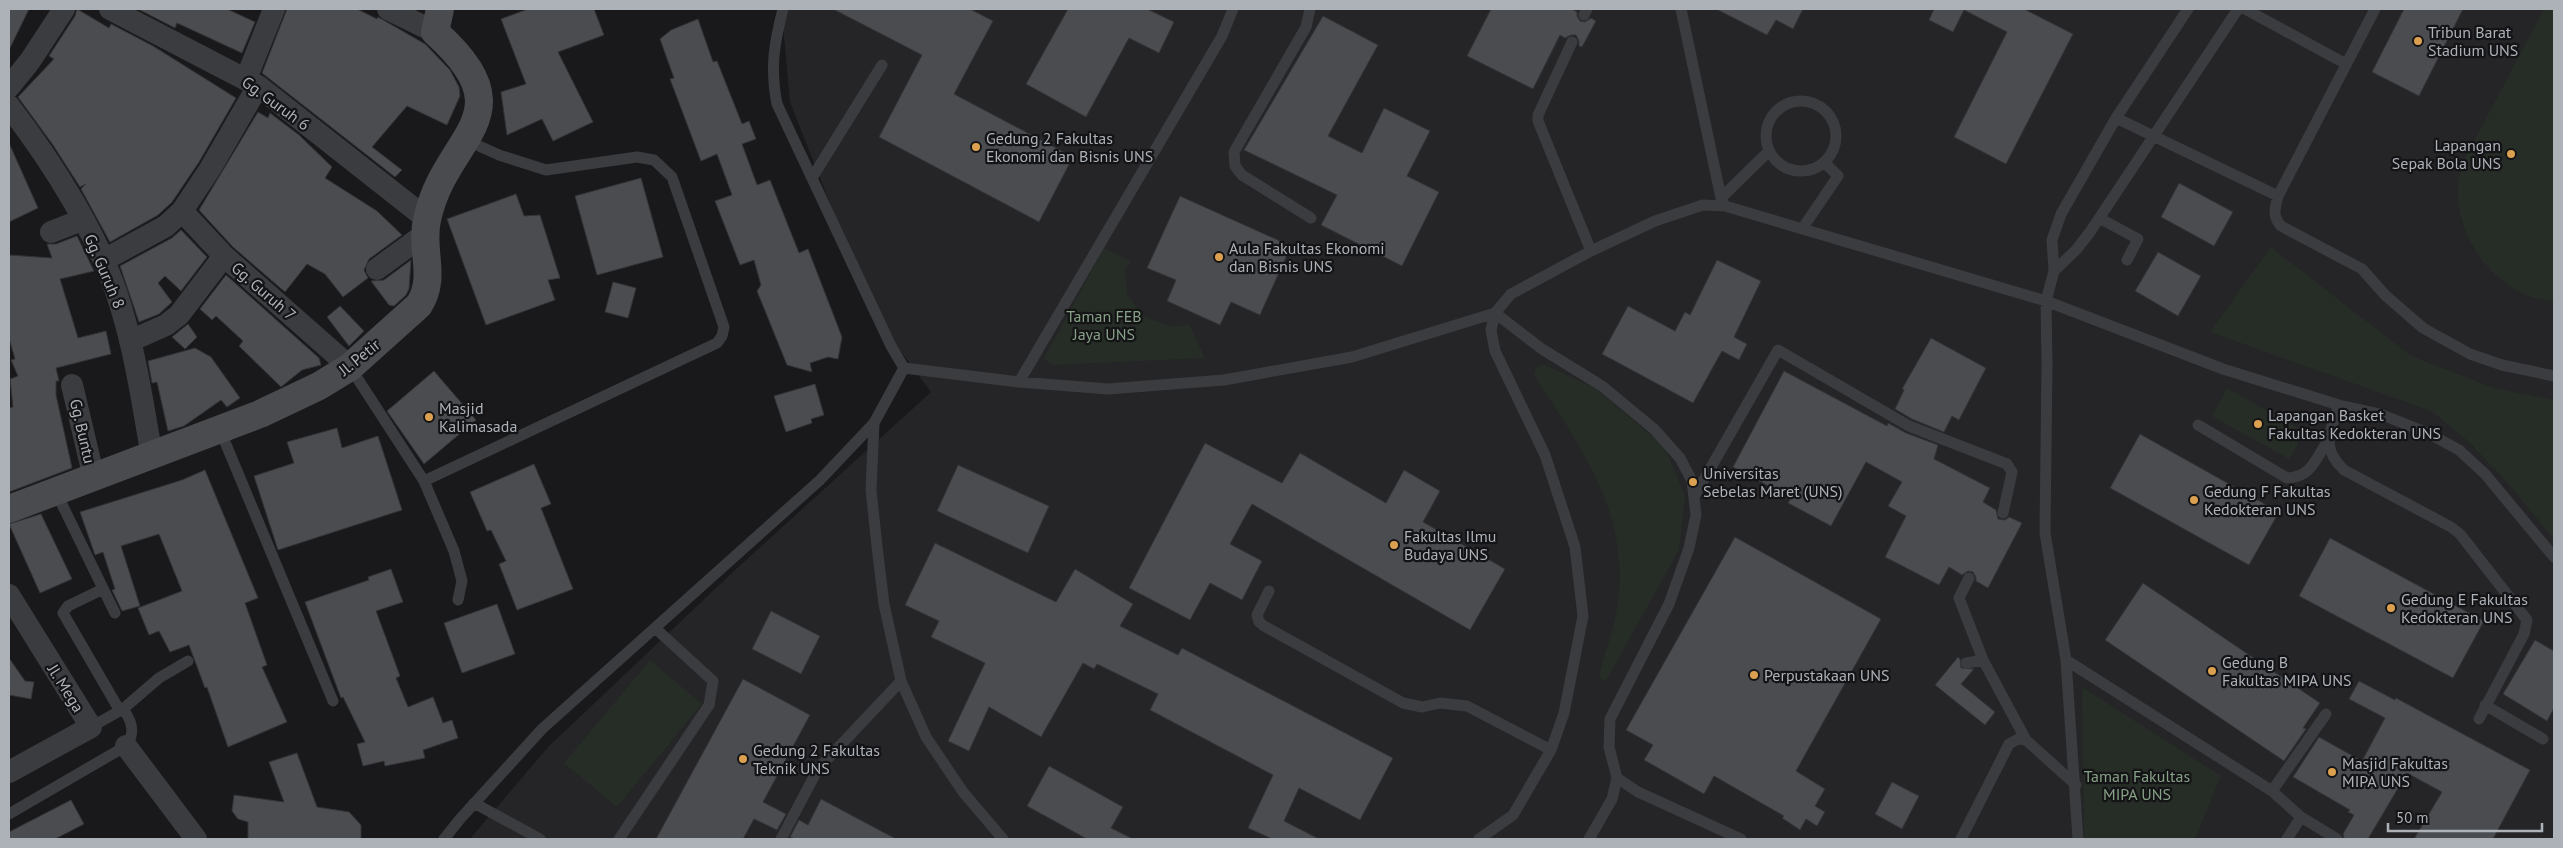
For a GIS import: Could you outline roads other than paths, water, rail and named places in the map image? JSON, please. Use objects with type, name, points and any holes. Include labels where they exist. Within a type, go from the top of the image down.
[{"type":"main road","name":"Jl. Petir","points":[[9,509],[220,430],[289,401],[350,367],[420,305],[426,294],[429,271],[426,226],[444,174],[475,122],[481,100],[477,82],[451,46],[437,20]]},
{"type":"street","points":[[9,87],[30,61],[64,9]]},
{"type":"street","name":"Gg. Guruh 6","points":[[110,9],[252,82],[426,226]]},
{"type":"street","points":[[104,260],[166,226],[182,211],[210,169],[252,82],[274,9]]},
{"type":"street","points":[[388,9],[437,20]]},
{"type":"street","name":"Gg. Guruh 8","points":[[9,106],[49,164],[104,260],[121,307],[130,341],[152,456]]},
{"type":"street","name":"Gg. Guruh 7","points":[[182,211],[224,256],[350,367]]},
{"type":"street","points":[[51,232],[82,220]]},
{"type":"street","points":[[377,269],[426,226]]},
{"type":"street","points":[[130,341],[166,325],[179,315],[224,256]]},
{"type":"street","name":"Gg. Buntu","points":[[72,385],[94,478]]},
{"type":"street","name":"Jl. Mega","points":[[9,595],[91,727],[9,772]]},
{"type":"street","points":[[126,746],[196,839]]},
{"type":"lane","points":[[783,9],[773,52],[772,78],[777,104],[891,346],[904,368]]},
{"type":"lane","points":[[1019,382],[1217,44],[1233,9]]},
{"type":"lane","points":[[1310,9],[1306,27],[1234,152],[1235,166],[1242,175],[1311,218]]},
{"type":"lane","points":[[1681,9],[1723,202]]},
{"type":"lane","points":[[2078,839],[2076,785],[2066,660],[2045,533],[2046,301],[2054,271],[2052,240],[2061,214],[2116,118],[2188,9]]},
{"type":"lane","points":[[2054,271],[2076,250],[2099,218],[2152,135],[2238,9]]},
{"type":"lane","points":[[2245,9],[2346,64]]},
{"type":"lane","points":[[2375,9],[2278,196],[2274,212],[2275,220],[2281,226],[2362,270],[2385,295],[2423,328],[2470,354],[2502,365],[2554,376]]},
{"type":"lane","points":[[1572,42],[1538,115],[1538,121],[1591,251]]},
{"type":"lane","points":[[812,178],[882,65]]},
{"type":"lane","points":[[1793,101],[1809,101],[1823,108],[1833,120],[1838,135],[1835,150],[1826,163],[1811,171],[1794,171],[1779,164],[1769,151],[1765,135],[1769,120],[1779,108],[1793,101]]},
{"type":"lane","points":[[2116,118],[2278,196]]},
{"type":"lane","points":[[424,481],[717,343],[722,336],[724,327],[672,177],[654,160],[637,157],[546,170],[498,155],[466,140]]},
{"type":"lane","points":[[1723,202],[1769,151]]},
{"type":"lane","points":[[1802,229],[1838,176],[1826,163]]},
{"type":"lane","points":[[1479,839],[1513,815],[1551,750],[1564,713],[1583,616],[1576,547],[1545,455],[1495,351],[1491,330],[1495,314],[1511,294],[1591,251],[1681,211],[1703,205],[1723,202],[1802,229],[2046,301],[2223,369],[2339,405],[2380,414],[2428,433],[2458,450],[2485,474],[2554,556]]},
{"type":"lane","points":[[2099,218],[2138,239],[2127,260]]},
{"type":"lane","points":[[904,368],[1019,382],[1108,389],[1224,380],[1352,357],[1495,314]]},
{"type":"lane","points":[[1495,314],[1542,349],[1602,386],[1654,429],[1680,458],[1692,481],[1696,515],[1689,548],[1669,604],[1610,719],[1609,747],[1617,778],[1612,798],[1589,839]]},
{"type":"lane","points":[[1694,497],[1778,350],[1909,426],[2007,464],[2012,472],[2003,513]]},
{"type":"lane","points":[[350,367],[424,481],[454,551],[462,581],[458,600]]},
{"type":"lane","points":[[444,839],[474,803],[542,729],[820,480],[874,423],[904,368]]},
{"type":"lane","points":[[2198,425],[2287,478],[2299,477],[2308,471],[2327,442],[2339,405]]},
{"type":"lane","points":[[874,423],[871,490],[878,555],[884,604],[902,681],[926,737],[963,792],[1004,839]]},
{"type":"lane","points":[[220,430],[333,701]]},
{"type":"lane","points":[[2327,442],[2334,461],[2344,470],[2451,527],[2460,534],[2527,620],[2524,634],[2479,719]]},
{"type":"lane","points":[[56,492],[115,613]]},
{"type":"lane","points":[[1969,578],[1959,598],[1983,660],[2026,740],[2076,785]]},
{"type":"lane","points":[[9,814],[126,746],[132,737],[132,728],[63,613],[68,606],[103,589]]},
{"type":"lane","points":[[1270,592],[1256,615],[1259,622],[1264,626],[1403,703],[1422,707],[1440,702],[1467,706],[1551,750]]},
{"type":"lane","points":[[619,839],[709,705],[713,681],[655,628]]},
{"type":"lane","points":[[1966,663],[1983,660]]},
{"type":"lane","points":[[2066,660],[2272,791],[2300,817],[2337,839]]},
{"type":"lane","points":[[91,727],[121,710],[155,681],[188,661]]},
{"type":"lane","points":[[781,839],[818,769],[902,681]]},
{"type":"lane","points":[[2485,705],[2543,739]]},
{"type":"lane","points":[[2272,791],[2326,714]]},
{"type":"lane","points":[[1961,839],[2009,744],[2018,739],[2026,740]]},
{"type":"lane","points":[[1617,778],[1638,792],[1741,839]]},
{"type":"lane","points":[[474,803],[540,839]]},
{"type":"lane","points":[[2287,839],[2300,817]]},
{"type":"place","name":"Tribun Barat Stadium UNS","points":[[2418,41]]},
{"type":"place","name":"Gedung 2 Fakultas Ekonomi dan Bisnis UNS","points":[[976,147]]},
{"type":"place","name":"Lapangan Sepak Bola UNS","points":[[2511,154]]},
{"type":"place","name":"Aula Fakultas Ekonomi dan Bisnis UNS","points":[[1219,257]]},
{"type":"place","name":"Masjid Kalimasada","points":[[429,417]]},
{"type":"place","name":"Lapangan Basket Fakultas Kedokteran UNS","points":[[2258,424]]},
{"type":"place","name":"Universitas Sebelas Maret (UNS)","points":[[1693,482]]},
{"type":"place","name":"Gedung F Fakultas Kedokteran UNS","points":[[2194,500]]},
{"type":"place","name":"Fakultas Ilmu Budaya UNS","points":[[1394,545]]},
{"type":"place","name":"Gedung E Fakultas Kedokteran UNS","points":[[2391,608]]},
{"type":"place","name":"Gedung B Fakultas MIPA UNS","points":[[2212,671]]},
{"type":"place","name":"Perpustakaan UNS","points":[[1754,675]]},
{"type":"place","name":"Gedung 2 Fakultas Teknik UNS","points":[[743,759]]},
{"type":"place","name":"Masjid Fakultas MIPA UNS","points":[[2332,772]]},
{"type":"park label","name":"Taman FEB Jaya UNS","points":[[1104,325]]},
{"type":"park label","name":"Taman Fakultas MIPA UNS","points":[[2137,785]]}]
